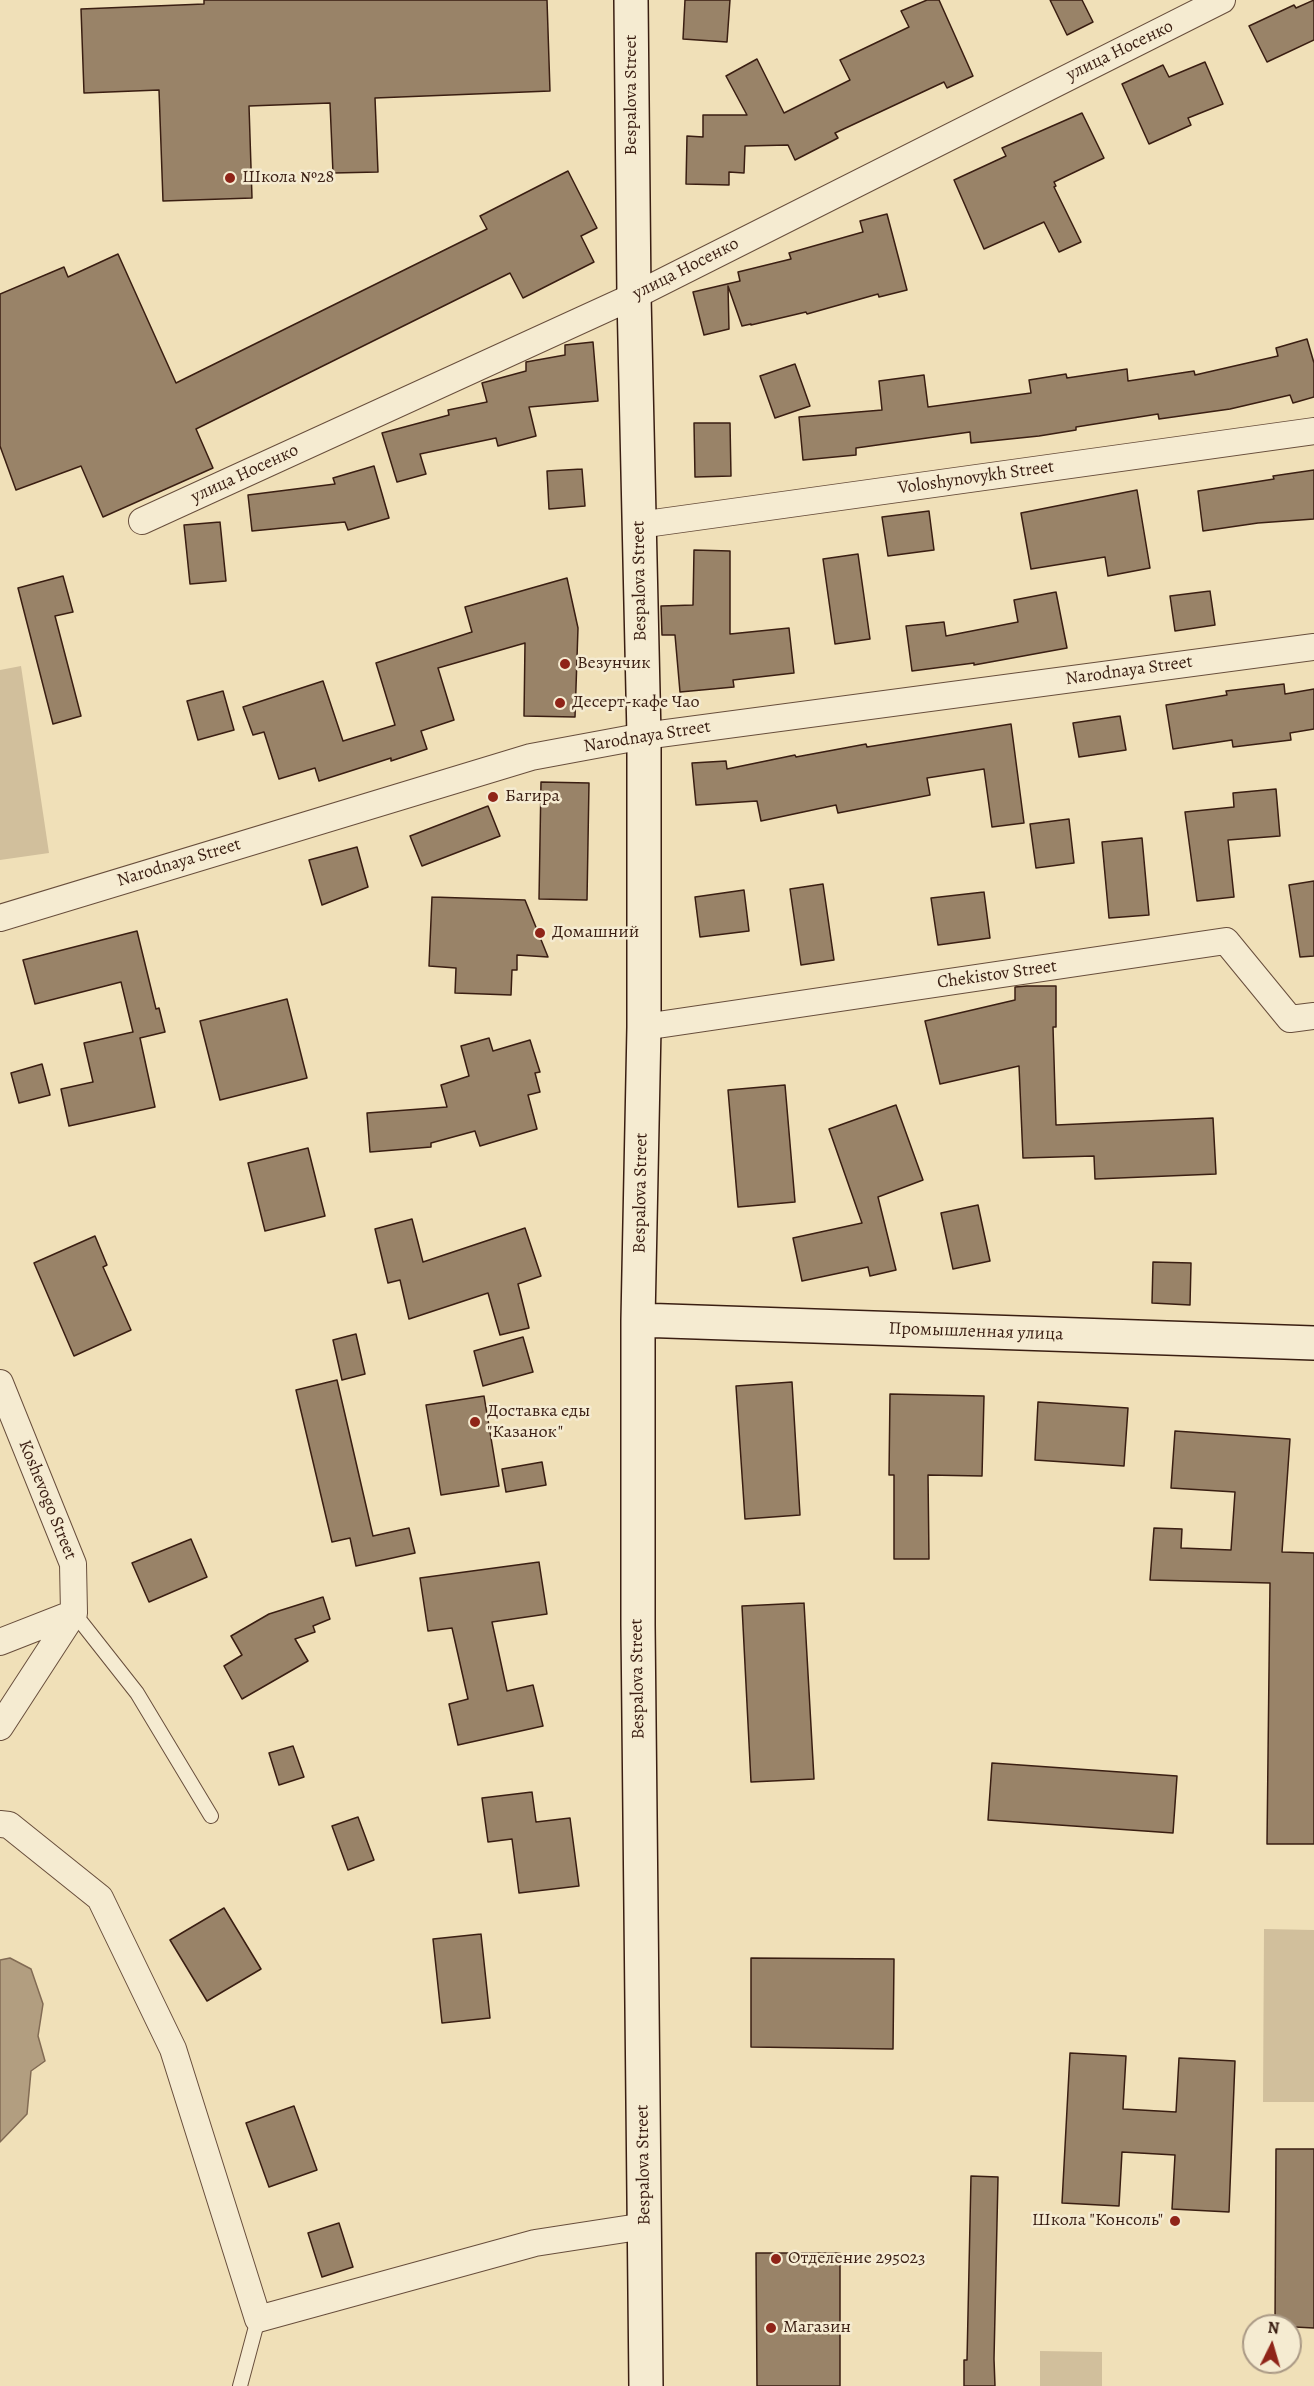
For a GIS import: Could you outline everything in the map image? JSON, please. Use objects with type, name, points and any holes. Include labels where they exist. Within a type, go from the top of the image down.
[{"type":"main road","name":"Bespalova Street","points":[[632,0],[634,296],[644,736],[644,1027],[638,1320],[638,1625],[646,2386]]},
{"type":"main road","name":"Промышленная улица","points":[[638,1320],[1314,1343]]},
{"type":"street","name":"улица Носенко","points":[[142,521],[634,296],[1222,0]]},
{"type":"street","name":"Voloshynovykh Street","points":[[639,525],[1314,431]]},
{"type":"street","name":"Narodnaya Street","points":[[0,918],[531,757],[644,736],[1314,647]]},
{"type":"street","name":"Chekistov Street","points":[[644,1027],[1226,941],[1290,1019],[1314,1016]]},
{"type":"street","name":"Koshevogo Street","points":[[0,1383],[73,1564],[74,1613]]},
{"type":"street","points":[[0,1642],[74,1613]]},
{"type":"street","points":[[0,1727],[74,1613]]},
{"type":"street","points":[[0,1824],[9,1825],[100,1898],[173,2049],[258,2319],[535,2242],[645,2226]]},
{"type":"lane","points":[[74,1613],[137,1693],[212,1816]]},
{"type":"lane","points":[[240,2386],[258,2319]]},
{"type":"shaded area","points":[[21,666],[49,853],[0,860],[0,670]]},
{"type":"shaded area","points":[[1264,1929],[1314,1930],[1314,2102],[1263,2102]]},
{"type":"shaded area","points":[[10,1958],[31,1969],[43,2004],[38,2036],[45,2061],[31,2071],[27,2114],[0,2142],[0,1960]]},
{"type":"shaded area","points":[[1040,2351],[1102,2352],[1102,2386],[1040,2386]]},
{"type":"building","points":[[204,0],[547,0],[550,91],[375,98],[378,172],[333,173],[330,103],[249,106],[252,198],[163,201],[159,90],[84,93],[81,9],[204,4]]},
{"type":"building","points":[[685,0],[730,0],[727,42],[683,39]]},
{"type":"building","points":[[927,0],[939,0],[973,76],[947,88],[944,82],[835,133],[838,138],[795,160],[788,145],[745,146],[744,173],[729,172],[729,185],[686,184],[687,136],[703,137],[703,115],[747,115],[726,76],[757,59],[784,113],[850,80],[840,60],[909,27],[901,11]]},
{"type":"building","points":[[1050,0],[1082,0],[1093,22],[1067,35]]},
{"type":"building","points":[[1314,0],[1314,40],[1267,62],[1249,26],[1294,5],[1296,8]]},
{"type":"building","points":[[1205,62],[1223,104],[1188,118],[1191,125],[1149,144],[1122,84],[1163,65],[1169,77]]},
{"type":"building","points":[[1082,113],[1104,158],[1054,182],[1056,186],[1054,187],[1081,242],[1059,252],[1044,222],[984,249],[954,180],[1006,156],[1002,148]]},
{"type":"building","points":[[568,171],[597,228],[581,236],[594,262],[523,298],[510,273],[196,429],[213,468],[103,517],[81,466],[16,490],[0,446],[0,294],[64,267],[68,277],[118,254],[176,383],[487,229],[480,216]]},
{"type":"building","points":[[887,214],[907,290],[879,297],[878,294],[807,314],[806,312],[742,326],[728,286],[729,329],[704,335],[693,292],[740,281],[738,272],[791,259],[789,253],[863,232],[860,221]]},
{"type":"building","points":[[1307,339],[1314,363],[1314,397],[1293,403],[1290,395],[1230,409],[1159,419],[1158,414],[1076,427],[1076,430],[1039,436],[971,443],[970,432],[856,448],[856,455],[803,460],[799,417],[882,410],[879,381],[924,375],[928,407],[1031,393],[1029,380],[1066,374],[1067,378],[1127,369],[1128,381],[1194,371],[1195,375],[1278,356],[1276,348]]},
{"type":"building","points":[[593,342],[598,401],[529,407],[536,436],[498,446],[496,438],[420,454],[426,474],[397,482],[382,433],[449,415],[448,410],[487,402],[482,383],[526,371],[526,362],[565,355],[565,345]]},
{"type":"building","points":[[795,364],[810,406],[775,418],[760,376]]},
{"type":"building","points":[[694,423],[730,423],[731,476],[695,477]]},
{"type":"building","points":[[374,466],[389,518],[348,530],[345,522],[252,531],[248,495],[335,484],[333,478]]},
{"type":"building","points":[[582,469],[585,506],[549,509],[547,471]]},
{"type":"building","points":[[1314,470],[1314,519],[1258,523],[1203,531],[1198,491]]},
{"type":"building","points":[[1137,490],[1150,568],[1108,576],[1105,557],[1031,569],[1021,513]]},
{"type":"building","points":[[929,511],[934,550],[888,556],[882,517]]},
{"type":"building","points":[[220,522],[226,581],[190,584],[184,525]]},
{"type":"building","points":[[694,550],[730,551],[730,634],[789,628],[794,673],[733,680],[734,687],[680,692],[675,635],[662,635],[661,606],[693,605]]},
{"type":"building","points":[[858,554],[870,639],[835,644],[823,559]]},
{"type":"building","points":[[63,576],[73,612],[55,616],[81,716],[53,724],[18,588]]},
{"type":"building","points":[[567,578],[578,628],[575,717],[524,716],[525,643],[438,668],[454,720],[421,731],[427,749],[319,781],[315,768],[279,779],[264,732],[253,735],[243,707],[323,681],[343,741],[395,725],[376,663],[472,632],[465,607]]},
{"type":"building","points":[[1210,591],[1215,625],[1175,631],[1170,596]]},
{"type":"building","points":[[1056,592],[1067,648],[974,665],[974,663],[912,671],[906,626],[944,622],[946,636],[1018,622],[1014,600]]},
{"type":"building","points":[[1284,684],[1285,694],[1314,689],[1314,729],[1290,733],[1291,740],[1233,747],[1232,740],[1173,749],[1166,705],[1227,695],[1226,691]]},
{"type":"building","points":[[223,691],[234,730],[198,740],[187,701]]},
{"type":"building","points":[[1120,716],[1126,750],[1079,757],[1073,723]]},
{"type":"building","points":[[1011,724],[1024,823],[992,827],[984,769],[927,778],[930,795],[838,813],[836,805],[761,821],[757,801],[696,805],[692,763],[726,761],[727,769],[795,755],[796,757],[866,744],[867,747]]},
{"type":"building","points":[[541,782],[589,783],[587,900],[539,899]]},
{"type":"building","points":[[1276,789],[1280,836],[1228,840],[1234,897],[1197,901],[1185,812],[1234,807],[1233,793]]},
{"type":"building","points":[[488,806],[500,836],[422,866],[410,836]]},
{"type":"building","points":[[1069,819],[1074,863],[1036,868],[1030,824]]},
{"type":"building","points":[[1142,838],[1149,915],[1109,918],[1102,842]]},
{"type":"building","points":[[357,847],[368,887],[322,905],[309,860]]},
{"type":"building","points":[[1314,881],[1314,956],[1300,957],[1289,885]]},
{"type":"building","points":[[823,884],[834,960],[801,965],[790,889]]},
{"type":"building","points":[[744,890],[749,931],[700,937],[695,897]]},
{"type":"building","points":[[984,892],[990,938],[938,945],[931,898]]},
{"type":"building","points":[[432,897],[525,900],[548,957],[517,955],[517,970],[512,970],[511,995],[455,993],[456,968],[429,966]]},
{"type":"building","points":[[137,931],[156,1009],[159,1008],[165,1032],[140,1038],[155,1107],[69,1126],[61,1089],[93,1082],[84,1043],[133,1032],[121,982],[35,1004],[23,960]]},
{"type":"building","points":[[1056,986],[1056,1027],[1053,1027],[1056,1125],[1213,1118],[1216,1174],[1095,1179],[1094,1156],[1023,1158],[1019,1066],[940,1084],[925,1021],[1015,1000],[1015,987]]},
{"type":"building","points":[[287,999],[307,1078],[220,1100],[200,1021]]},
{"type":"building","points":[[489,1038],[493,1051],[530,1040],[540,1072],[535,1073],[540,1092],[528,1095],[537,1129],[480,1146],[475,1131],[431,1143],[431,1147],[370,1152],[367,1113],[447,1107],[441,1085],[469,1076],[461,1046]]},
{"type":"building","points":[[42,1064],[50,1095],[19,1103],[11,1073]]},
{"type":"building","points":[[785,1085],[795,1202],[738,1207],[728,1090]]},
{"type":"building","points":[[896,1105],[923,1180],[878,1197],[896,1270],[870,1276],[868,1267],[802,1281],[793,1238],[862,1223],[829,1129]]},
{"type":"building","points":[[308,1148],[325,1216],[265,1231],[248,1163]]},
{"type":"building","points":[[978,1205],[990,1261],[953,1269],[941,1213]]},
{"type":"building","points":[[412,1219],[423,1262],[525,1228],[541,1276],[518,1284],[529,1328],[500,1335],[488,1293],[409,1319],[400,1280],[388,1283],[375,1229]]},
{"type":"building","points":[[95,1236],[107,1265],[103,1267],[131,1330],[74,1356],[34,1263]]},
{"type":"building","points":[[1153,1262],[1191,1263],[1190,1305],[1152,1303]]},
{"type":"building","points":[[356,1334],[365,1374],[342,1380],[333,1340]]},
{"type":"building","points":[[523,1337],[533,1372],[483,1386],[474,1351]]},
{"type":"building","points":[[337,1380],[373,1536],[409,1528],[415,1553],[356,1566],[350,1538],[332,1542],[296,1390]]},
{"type":"building","points":[[792,1382],[800,1515],[745,1519],[736,1386]]},
{"type":"building","points":[[890,1394],[984,1396],[982,1476],[928,1475],[929,1559],[894,1559],[894,1475],[889,1475]]},
{"type":"building","points":[[484,1396],[499,1486],[441,1495],[426,1405]]},
{"type":"building","points":[[1038,1402],[1128,1408],[1124,1466],[1035,1460]]},
{"type":"building","points":[[1175,1431],[1290,1439],[1282,1552],[1314,1553],[1314,1844],[1267,1844],[1270,1583],[1150,1580],[1154,1528],[1182,1529],[1181,1548],[1231,1550],[1235,1492],[1171,1488]]},
{"type":"building","points":[[542,1462],[546,1485],[506,1492],[502,1469]]},
{"type":"building","points":[[191,1539],[207,1577],[149,1602],[132,1563]]},
{"type":"building","points":[[539,1562],[547,1614],[492,1622],[507,1691],[533,1685],[543,1726],[458,1745],[449,1704],[468,1699],[452,1628],[428,1631],[420,1578]]},
{"type":"building","points":[[323,1597],[330,1619],[313,1626],[315,1632],[295,1639],[308,1661],[242,1699],[224,1666],[242,1655],[231,1636],[269,1614]]},
{"type":"building","points":[[804,1603],[814,1779],[751,1782],[742,1606]]},
{"type":"building","points":[[293,1746],[304,1777],[279,1785],[269,1753]]},
{"type":"building","points":[[992,1763],[1177,1776],[1173,1833],[988,1820]]},
{"type":"building","points":[[532,1792],[536,1822],[570,1818],[579,1886],[519,1893],[512,1839],[488,1842],[482,1798]]},
{"type":"building","points":[[358,1817],[374,1860],[348,1870],[332,1826]]},
{"type":"building","points":[[224,1908],[261,1969],[207,2001],[170,1940]]},
{"type":"building","points":[[481,1934],[490,2018],[442,2023],[433,1939]]},
{"type":"building","points":[[751,1958],[894,1959],[893,2049],[751,2047]]},
{"type":"building","points":[[1070,2053],[1126,2056],[1123,2109],[1176,2112],[1179,2058],[1235,2061],[1229,2212],[1172,2209],[1175,2155],[1122,2152],[1119,2206],[1062,2203]]},
{"type":"building","points":[[294,2106],[317,2170],[269,2187],[246,2123]]},
{"type":"building","points":[[1276,2149],[1314,2149],[1314,2328],[1302,2327],[1302,2314],[1275,2314]]},
{"type":"building","points":[[971,2176],[998,2177],[995,2386],[964,2386],[964,2360],[967,2360]]},
{"type":"building","points":[[339,2223],[353,2267],[322,2277],[308,2233]]},
{"type":"building","points":[[756,2253],[840,2253],[840,2386],[757,2386]]},
{"type":"place","name":"Школа №28","points":[[230,178]]},
{"type":"place","name":"Везунчик","points":[[565,664]]},
{"type":"place","name":"Десерт-кафе Чао","points":[[560,703]]},
{"type":"place","name":"Багира","points":[[493,797]]},
{"type":"place","name":"Домашний","points":[[540,933]]},
{"type":"place","name":"Доставка еды \"Казанок\"","points":[[475,1422]]},
{"type":"place","name":"Школа \"Консоль\"","points":[[1175,2221]]},
{"type":"place","name":"Отделение 295023","points":[[776,2259]]},
{"type":"place","name":"Магазин","points":[[771,2328]]}]
